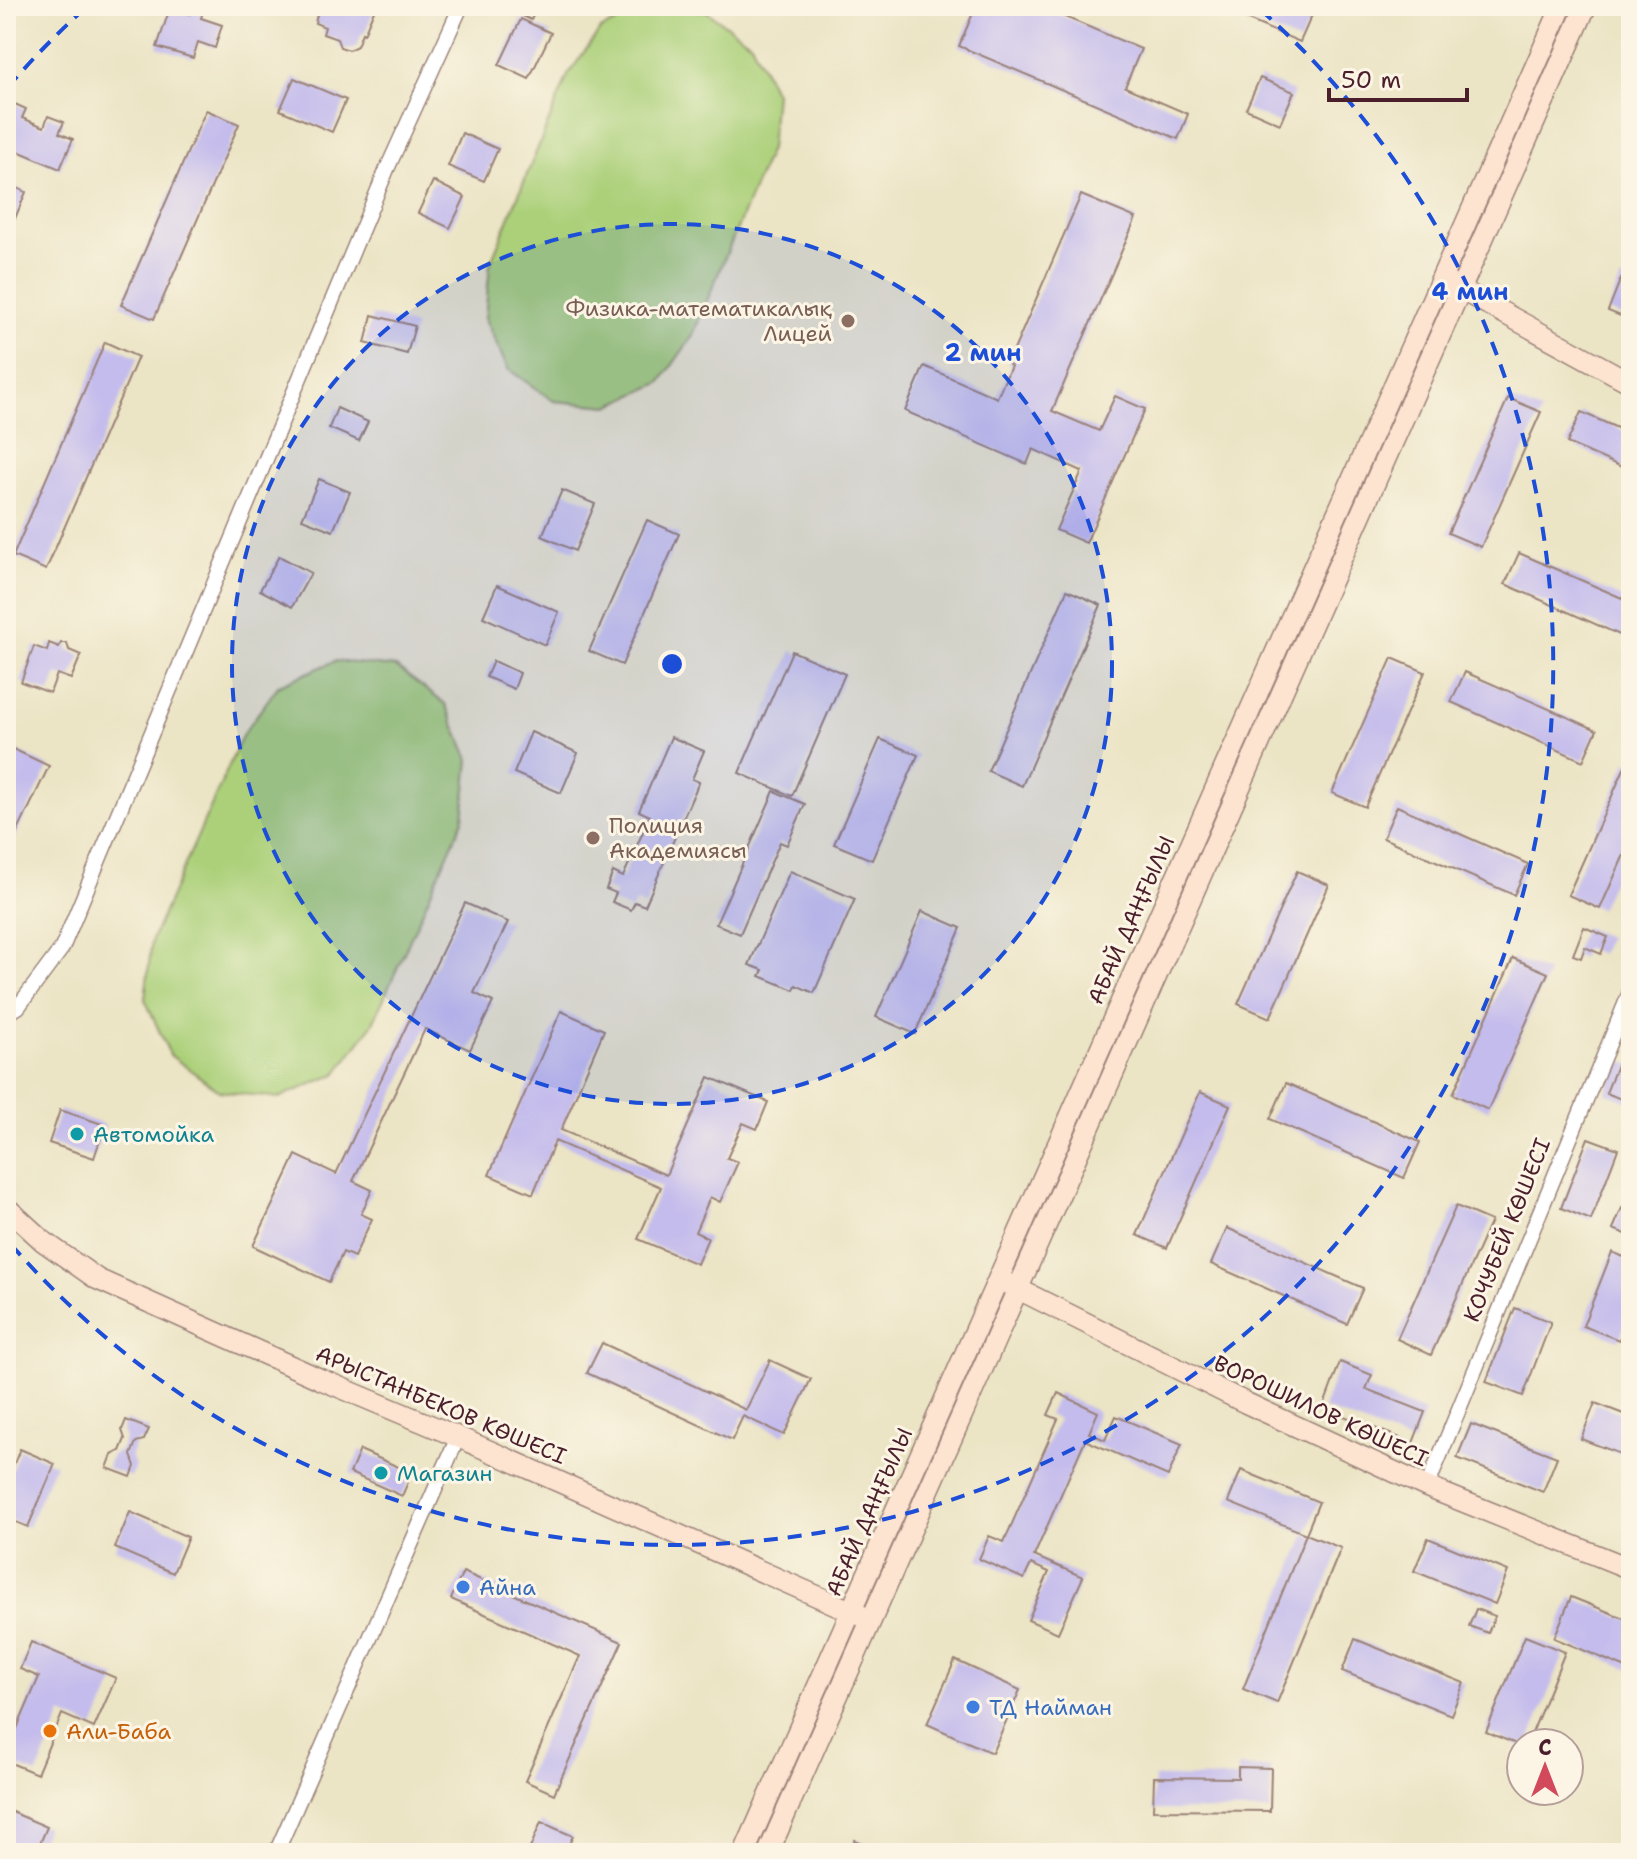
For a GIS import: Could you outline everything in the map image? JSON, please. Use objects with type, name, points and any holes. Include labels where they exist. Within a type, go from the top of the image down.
[{"type":"main road","name":"АБАЙ ДАҢҒЫЛЫ","points":[[744,1853],[1562,6]]},
{"type":"main road","name":"АБАЙ ДАҢҒЫЛЫ","points":[[768,1853],[1586,6]]},
{"type":"main road","points":[[1441,280],[1631,383]]},
{"type":"main road","name":"АРЫСТАНБЕКОВ КӨШЕСІ","points":[[6,1207],[43,1241],[97,1279],[872,1620]]},
{"type":"main road","name":"ВОРОШИЛОВ КӨШЕСІ","points":[[998,1280],[1246,1403],[1427,1487],[1631,1569]]},
{"type":"street","points":[[6,1014],[18,1007],[62,948],[387,169],[461,6]]},
{"type":"street","name":"КОЧУБЕЙ КӨШЕСІ","points":[[1427,1487],[1579,1110],[1631,990]]},
{"type":"street","points":[[276,1853],[458,1437]]},
{"type":"green space","points":[[650,6],[706,11],[751,43],[775,93],[770,149],[692,337],[660,383],[609,406],[554,401],[508,369],[485,319],[490,264],[568,75],[600,30]]},
{"type":"green space","points":[[335,661],[396,667],[445,704],[469,759],[463,820],[372,1025],[336,1074],[279,1098],[219,1091],[170,1055],[145,999],[152,939],[243,734],[279,685]]},
{"type":"building","points":[[319,6],[375,8],[357,46],[349,50],[340,47],[337,39],[323,34],[325,27],[315,23]]},
{"type":"building","points":[[502,6],[538,6],[531,20]]},
{"type":"building","points":[[976,6],[1039,6],[1141,49],[1125,87],[1188,114],[1178,139],[959,46]]},
{"type":"building","points":[[1215,6],[1316,6],[1300,42]]},
{"type":"building","points":[[170,8],[190,14],[192,8],[203,11],[201,18],[222,25],[215,48],[198,42],[193,58],[157,47]]},
{"type":"building","points":[[521,19],[551,33],[529,79],[499,65]]},
{"type":"building","points":[[294,78],[346,100],[332,132],[280,110]]},
{"type":"building","points":[[1260,78],[1294,92],[1280,124],[1246,109]]},
{"type":"building","points":[[6,100],[26,109],[22,118],[44,127],[48,116],[64,122],[59,133],[73,139],[60,169],[6,146]]},
{"type":"building","points":[[206,110],[239,124],[154,319],[121,305]]},
{"type":"building","points":[[462,133],[498,149],[484,181],[448,166]]},
{"type":"building","points":[[433,181],[465,197],[450,228],[418,213]]},
{"type":"building","points":[[6,183],[26,192],[6,240]]},
{"type":"building","points":[[1081,195],[1136,218],[1052,411],[1099,431],[1115,396],[1145,409],[1086,543],[1056,530],[1082,471],[1033,449],[1027,464],[905,411],[924,366],[997,398],[1011,366],[1008,364]]},
{"type":"building","points":[[1621,278],[1631,282],[1631,320],[1608,311]]},
{"type":"building","points":[[372,315],[415,326],[407,354],[365,343]]},
{"type":"building","points":[[105,342],[138,357],[46,570],[13,556]]},
{"type":"building","points":[[1508,398],[1541,412],[1481,547],[1448,533]]},
{"type":"building","points":[[337,408],[368,422],[359,441],[329,428]]},
{"type":"building","points":[[1581,412],[1631,434],[1631,471],[1567,443]]},
{"type":"building","points":[[319,479],[350,492],[333,531],[302,519]]},
{"type":"building","points":[[562,490],[595,504],[575,551],[542,536]]},
{"type":"building","points":[[647,520],[679,534],[622,665],[589,651]]},
{"type":"building","points":[[1519,553],[1631,602],[1631,640],[1505,584]]},
{"type":"building","points":[[279,556],[311,573],[292,607],[260,590]]},
{"type":"building","points":[[497,585],[559,612],[545,645],[483,617]]},
{"type":"building","points":[[1067,590],[1101,605],[1022,786],[988,771]]},
{"type":"building","points":[[6,621],[12,624],[8,635],[12,641],[6,648]]},
{"type":"building","points":[[49,643],[59,647],[61,643],[67,643],[69,650],[81,655],[71,679],[57,674],[50,693],[21,682],[34,646],[47,651]]},
{"type":"building","points":[[792,651],[845,674],[792,796],[739,773]]},
{"type":"building","points":[[1392,658],[1425,672],[1365,807],[1332,793]]},
{"type":"building","points":[[493,661],[520,673],[514,689],[486,677]]},
{"type":"building","points":[[1465,672],[1597,730],[1583,761],[1451,702]]},
{"type":"building","points":[[531,732],[578,753],[561,793],[514,773]]},
{"type":"building","points":[[671,737],[704,751],[692,779],[699,782],[645,906],[635,902],[631,910],[612,902],[616,893],[606,889],[613,872],[623,877],[650,816],[639,811]]},
{"type":"building","points":[[880,739],[918,755],[872,860],[834,844]]},
{"type":"building","points":[[9,747],[49,766],[6,856],[6,755]]},
{"type":"building","points":[[1627,762],[1631,763],[1631,839],[1600,909],[1568,895]]},
{"type":"building","points":[[774,791],[805,804],[787,845],[780,842],[740,934],[716,924]]},
{"type":"building","points":[[1397,806],[1528,864],[1514,895],[1383,838]]},
{"type":"building","points":[[790,871],[855,899],[814,993],[796,985],[794,990],[760,976],[763,970],[749,965]]},
{"type":"building","points":[[1297,871],[1329,885],[1270,1018],[1238,1004]]},
{"type":"building","points":[[465,903],[508,922],[474,993],[493,1002],[470,1050],[425,1029],[353,1181],[372,1190],[361,1214],[372,1219],[354,1257],[343,1252],[329,1282],[253,1246],[296,1155],[336,1174]]},
{"type":"building","points":[[922,911],[961,928],[915,1034],[876,1017]]},
{"type":"building","points":[[1584,927],[1608,937],[1601,954],[1585,947],[1581,958],[1573,955]]},
{"type":"building","points":[[1513,958],[1548,973],[1488,1110],[1453,1094]]},
{"type":"building","points":[[561,1011],[604,1030],[561,1130],[666,1175],[709,1077],[768,1102],[757,1129],[743,1123],[727,1158],[738,1162],[720,1202],[710,1197],[695,1232],[708,1238],[697,1264],[638,1239],[661,1187],[555,1141],[533,1194],[489,1175]]},
{"type":"building","points":[[1619,1060],[1631,1065],[1631,1103],[1606,1093]]},
{"type":"building","points":[[1286,1083],[1420,1142],[1404,1178],[1270,1119]]},
{"type":"building","points":[[1200,1092],[1230,1105],[1167,1248],[1137,1235]]},
{"type":"building","name":"Автомойка","points":[[60,1110],[105,1125],[94,1158],[49,1143]]},
{"type":"building","points":[[1588,1138],[1618,1149],[1591,1220],[1561,1208]]},
{"type":"building","points":[[1456,1206],[1491,1221],[1431,1355],[1397,1339]]},
{"type":"building","points":[[1622,1208],[1631,1211],[1631,1236],[1613,1229]]},
{"type":"building","points":[[1227,1228],[1363,1288],[1347,1324],[1211,1264]]},
{"type":"building","points":[[1612,1252],[1631,1260],[1631,1310],[1619,1340],[1583,1326]]},
{"type":"building","points":[[1515,1308],[1551,1322],[1523,1396],[1486,1382]]},
{"type":"building","points":[[602,1343],[746,1410],[770,1360],[811,1379],[784,1435],[743,1416],[732,1440],[587,1373]]},
{"type":"building","points":[[1340,1362],[1372,1375],[1366,1389],[1425,1412],[1413,1443],[1323,1408]]},
{"type":"building","points":[[1058,1393],[1098,1412],[1089,1433],[1105,1440],[1116,1416],[1182,1444],[1168,1476],[1085,1440],[1034,1556],[1083,1577],[1058,1633],[1028,1620],[1049,1572],[1031,1564],[1024,1579],[979,1559],[989,1536],[1004,1542],[1058,1419],[1048,1415]]},
{"type":"building","points":[[1595,1403],[1631,1417],[1631,1458],[1581,1439]]},
{"type":"building","points":[[126,1420],[149,1429],[144,1440],[136,1442],[131,1455],[135,1466],[131,1477],[107,1468],[112,1455],[120,1451],[125,1439],[122,1430]]},
{"type":"building","points":[[1471,1424],[1557,1457],[1543,1492],[1457,1458]]},
{"type":"building","points":[[20,1449],[55,1464],[28,1527],[6,1518],[6,1484]]},
{"type":"building","name":"Магазин","points":[[360,1450],[412,1473],[402,1496],[350,1473]]},
{"type":"building","points":[[1241,1470],[1319,1502],[1306,1534],[1228,1502]]},
{"type":"building","points":[[130,1512],[188,1537],[173,1573],[115,1548]]},
{"type":"building","points":[[1306,1534],[1341,1548],[1277,1703],[1243,1689]]},
{"type":"building","points":[[1428,1538],[1508,1571],[1495,1604],[1414,1571]]},
{"type":"building","points":[[463,1572],[622,1642],[554,1794],[525,1781],[580,1656],[451,1599]]},
{"type":"building","points":[[1571,1597],[1631,1621],[1631,1670],[1554,1638]]},
{"type":"building","points":[[1476,1609],[1495,1616],[1488,1633],[1469,1626]]},
{"type":"building","points":[[1525,1636],[1565,1652],[1535,1727],[1505,1727],[1505,1740],[1486,1732]]},
{"type":"building","points":[[1355,1639],[1464,1683],[1451,1715],[1342,1671]]},
{"type":"building","points":[[31,1642],[116,1678],[94,1728],[62,1714],[37,1774],[6,1761],[6,1754],[39,1677],[20,1669]]},
{"type":"building","name":"ТД Найман","points":[[955,1660],[1020,1690],[992,1753],[927,1724]]},
{"type":"building","points":[[1238,1767],[1271,1768],[1270,1811],[1153,1810],[1154,1777],[1238,1778]]},
{"type":"building","points":[[12,1812],[47,1827],[36,1853],[6,1853],[6,1827]]},
{"type":"building","points":[[541,1822],[573,1836],[565,1853],[528,1853]]},
{"type":"building","points":[[855,1840],[886,1853],[849,1853]]},
{"type":"place","name":"Физика-математикалық Лицей","points":[[848,321]]},
{"type":"place","name":"Полиция Академиясы","points":[[593,838]]},
{"type":"place","name":"Автомойка","points":[[77,1134]]},
{"type":"place","name":"Магазин","points":[[381,1473]]},
{"type":"place","name":"Айна","points":[[463,1587]]},
{"type":"place","name":"ТД Найман","points":[[973,1707]]},
{"type":"place","name":"Али-Баба","points":[[50,1731]]}]
